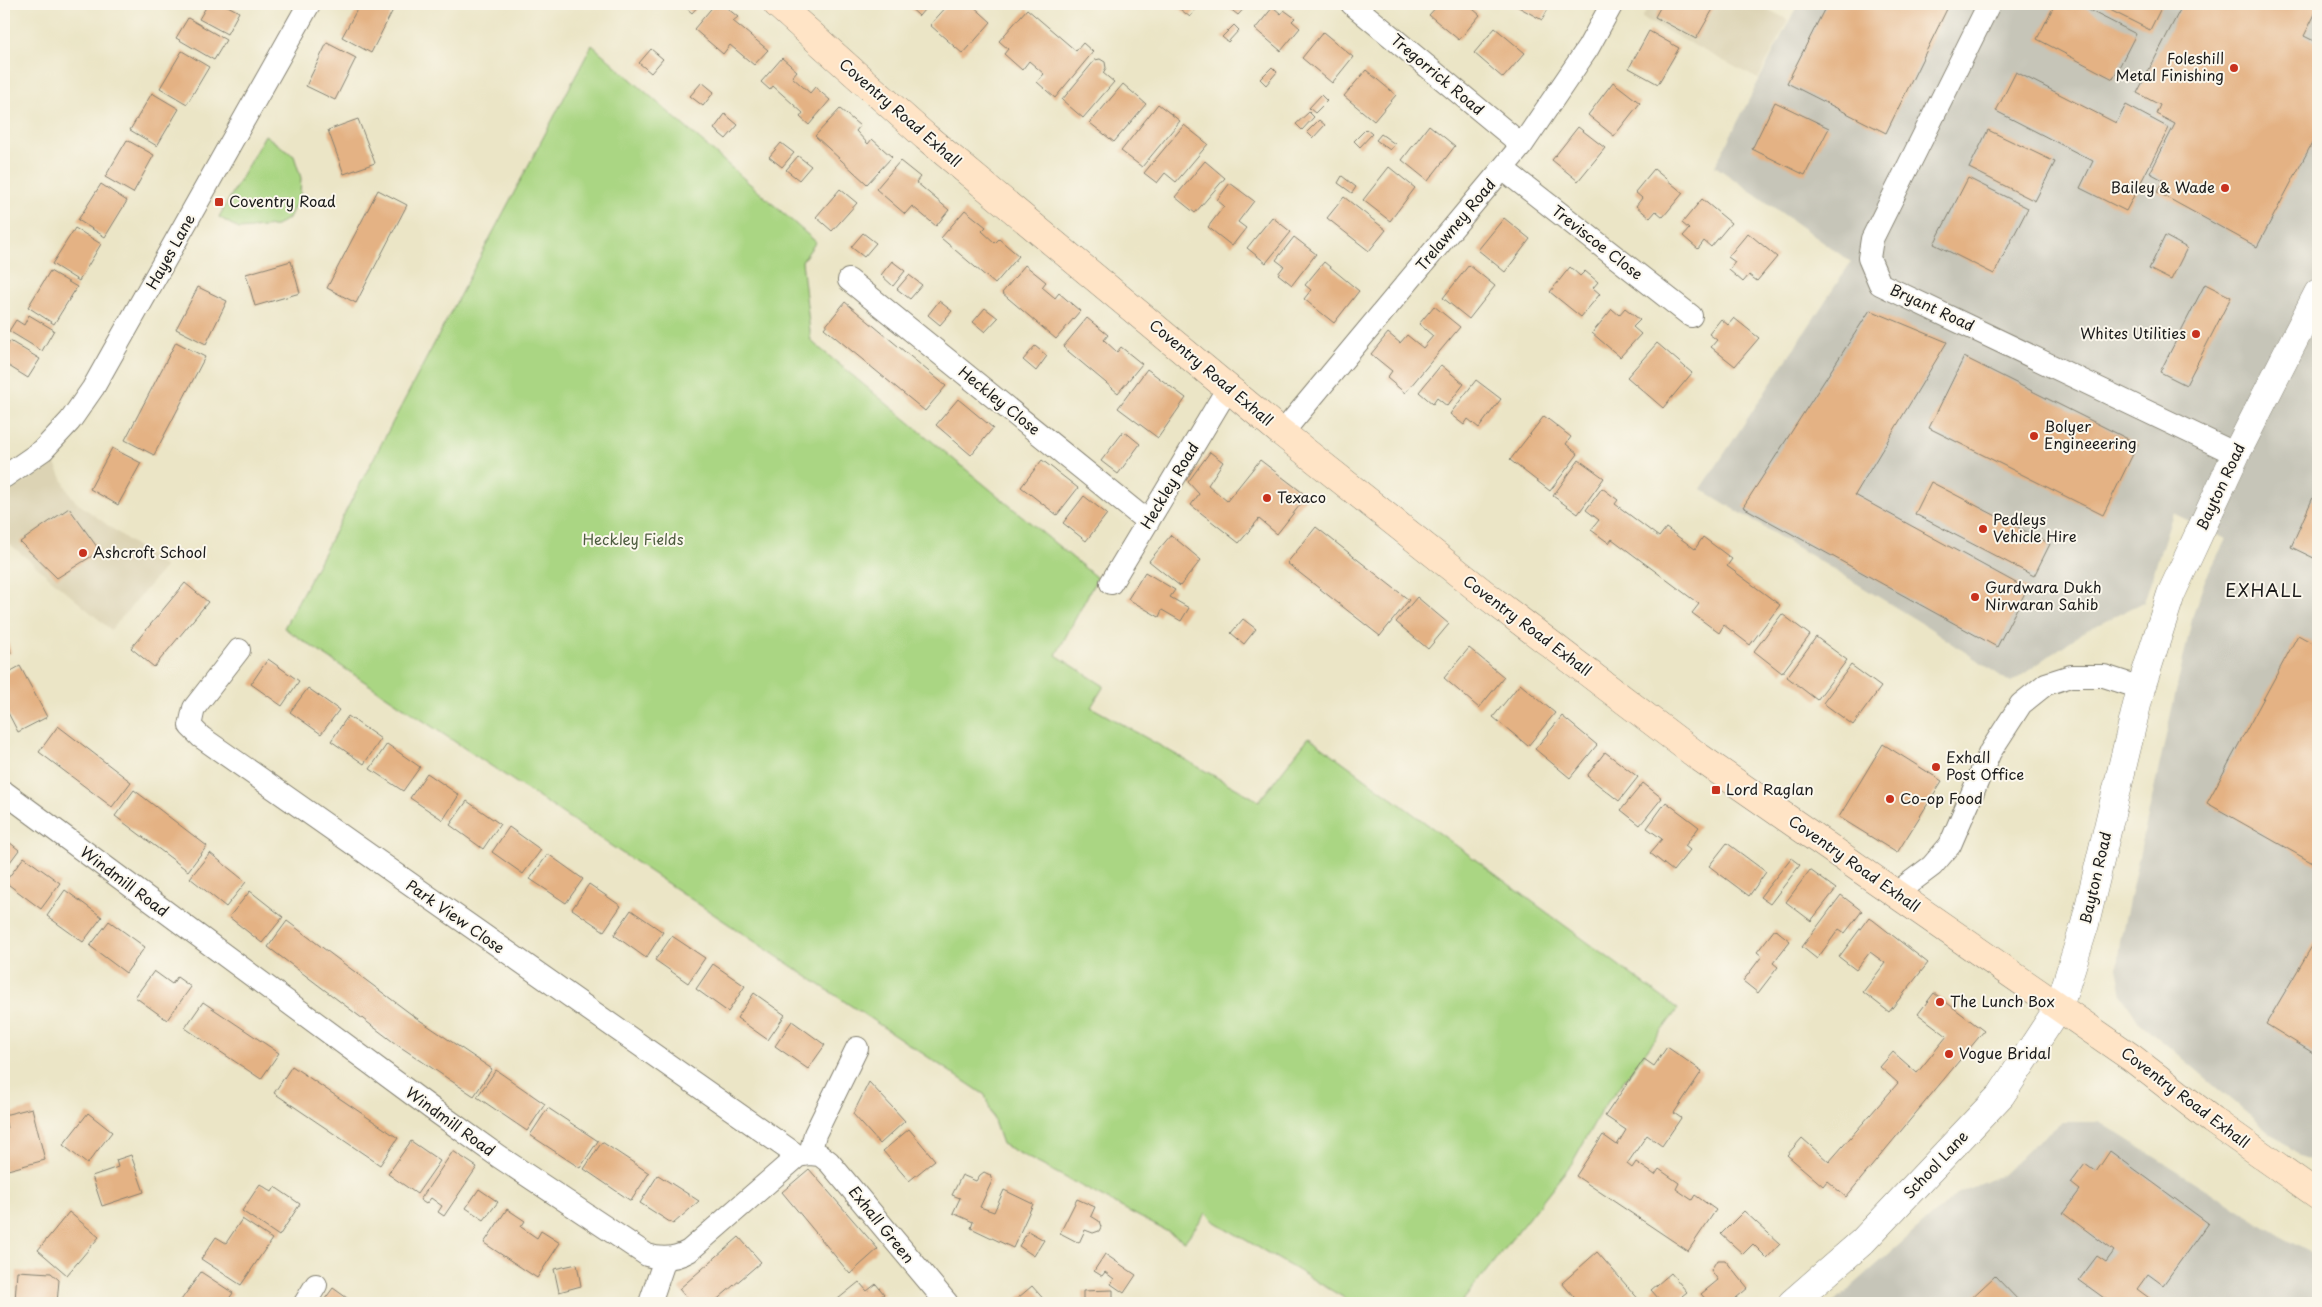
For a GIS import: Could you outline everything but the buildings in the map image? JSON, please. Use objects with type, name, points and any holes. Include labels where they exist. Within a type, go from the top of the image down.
[{"type":"main road","name":"Coventry Road Exhall","points":[[777,4],[926,137],[1282,433],[1444,563],[1699,757],[2132,1058],[2212,1120],[2318,1195]]},
{"type":"street","name":"Hayes Lane","points":[[4,478],[43,450],[70,421],[93,388],[309,4]]},
{"type":"street","name":"Tregorrick Road","points":[[1352,4],[1522,145]]},
{"type":"street","name":"Trelawney Road","points":[[1282,433],[1503,170],[1588,48],[1612,4]]},
{"type":"street","name":"Bryant Road","points":[[1989,4],[1872,239],[1869,258],[1880,284],[2236,454]]},
{"type":"street","name":"Treviscoe Close","points":[[1503,170],[1691,316]]},
{"type":"street","name":"Heckley Close","points":[[849,280],[1148,522]]},
{"type":"street","name":"Bayton Road","points":[[2059,1007],[2085,924],[2141,688],[2172,594],[2236,454],[2318,293]]},
{"type":"street","name":"Heckley Road","points":[[1111,583],[1228,388]]},
{"type":"street","name":"Park View Close","points":[[239,650],[194,708],[190,726],[201,737],[804,1155]]},
{"type":"street","points":[[1896,893],[1932,866],[1950,845],[1990,752],[2020,704],[2046,684],[2071,676],[2104,676],[2141,688]]},
{"type":"street","name":"Windmill Road","points":[[4,792],[351,1050],[498,1156],[630,1244],[647,1254],[665,1259]]},
{"type":"street","name":"School Lane","points":[[1792,1303],[1862,1242],[2001,1095],[2059,1007]]},
{"type":"street","points":[[650,1303],[665,1259],[689,1252],[804,1155],[857,1048]]},
{"type":"street","name":"Exhall Green","points":[[804,1155],[820,1155],[829,1162],[947,1303]]},
{"type":"shaded area","points":[[1650,4],[1758,4],[1788,20],[1758,79],[1642,18]]},
{"type":"shaded area","points":[[1798,4],[2318,4],[2318,1162],[2299,1156],[2138,1021],[2122,995],[2117,967],[2120,941],[2193,615],[2205,580],[2226,539],[2173,513],[2144,602],[2083,632],[2011,683],[1928,627],[1701,489],[1851,262],[1715,166]]},
{"type":"shaded area","name":"Ashcroft School","points":[[55,464],[68,491],[76,502],[165,567],[111,630],[4,539],[4,495]]},
{"type":"shaded area","points":[[2063,1122],[2099,1122],[2280,1236],[2318,1256],[2318,1303],[1833,1303],[1957,1194],[2003,1174],[2033,1145]]},
{"type":"green space","name":"Heckley Fields","points":[[592,45],[816,242],[802,261],[811,341],[1097,578],[1056,655],[1104,686],[1091,707],[1259,801],[1309,737],[1678,1009],[1601,1111],[1572,1163],[1461,1303],[1353,1303],[1215,1222],[1206,1213],[1185,1241],[1002,1144],[985,1095],[284,628]]},
{"type":"green space","points":[[265,135],[294,156],[301,178],[300,195],[289,218],[276,226],[239,229],[219,217]]},
{"type":"place","name":"Foleshill Metal Finishing","points":[[2234,68]]},
{"type":"place","name":"Bailey & Wade","points":[[2225,188]]},
{"type":"place","name":"Coventry Road","points":[[219,202]]},
{"type":"place","name":"Whites Utilities","points":[[2196,334]]},
{"type":"place","name":"Bolyer Engineeering","points":[[2034,436]]},
{"type":"place","name":"Texaco","points":[[1267,498]]},
{"type":"place","name":"Pedleys Vehicle Hire","points":[[1983,529]]},
{"type":"place","name":"Ashcroft School","points":[[83,553]]},
{"type":"place","name":"Gurdwara Dukh Nirwaran Sahib","points":[[1975,597]]},
{"type":"place","name":"Exhall Post Office","points":[[1936,767]]},
{"type":"place","name":"Lord Raglan","points":[[1716,790]]},
{"type":"place","name":"Co-op Food","points":[[1890,799]]},
{"type":"place","name":"The Lunch Box","points":[[1940,1002]]},
{"type":"place","name":"Vogue Bridal","points":[[1949,1054]]},
{"type":"district","name":"EXHALL","points":[[2264,591]]}]
